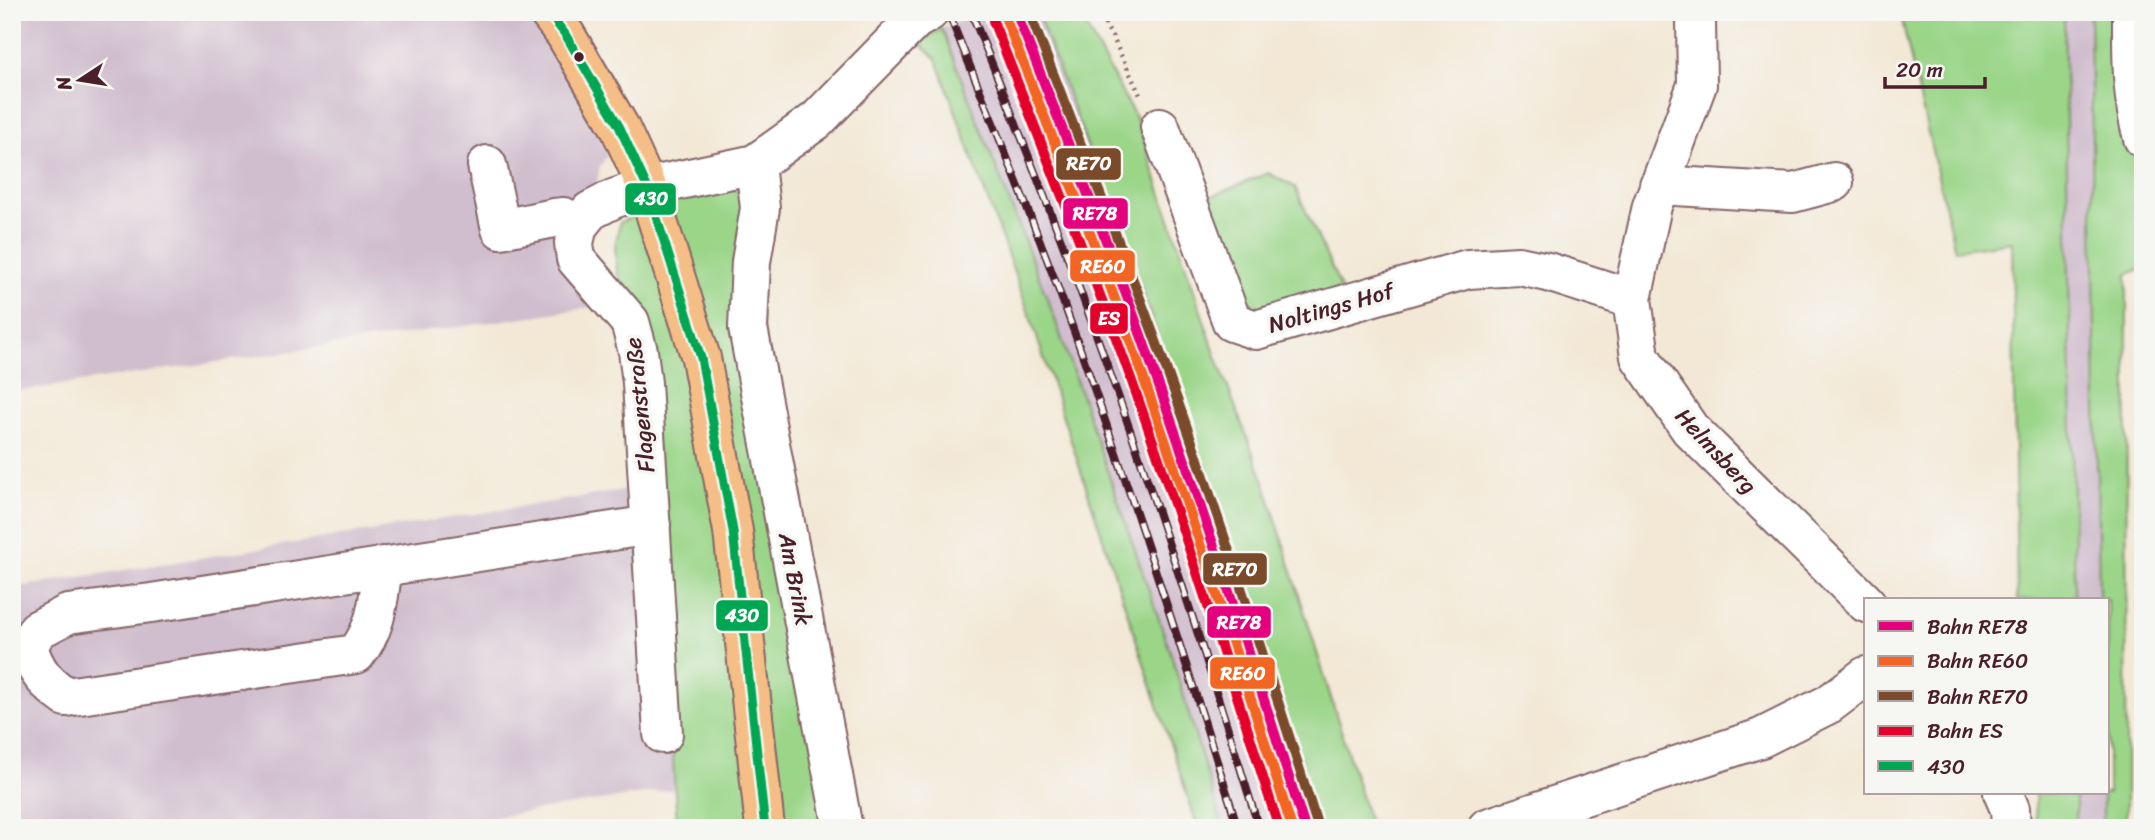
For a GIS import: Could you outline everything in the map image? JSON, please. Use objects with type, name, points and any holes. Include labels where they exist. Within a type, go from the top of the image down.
[{"type":"main road","points":[[548,12],[565,34],[619,126],[646,187],[701,358],[733,531],[765,828]]},
{"type":"street","points":[[487,165],[500,229],[564,217],[579,226],[590,211],[646,187],[755,164],[817,120],[915,20],[929,12]]},
{"type":"street","name":"Helmsberg","points":[[1694,12],[1697,85],[1651,206],[1632,299],[1640,357],[1690,429],[1864,601]]},
{"type":"street","points":[[2132,12],[2133,68],[2138,121],[2143,138]]},
{"type":"street","name":"Noltings Hof","points":[[1152,114],[1233,322],[1256,330],[1468,269],[1519,266],[1548,272],[1632,299]]},
{"type":"street","name":"Am Brink","points":[[755,164],[760,208],[751,262],[748,328],[843,828]]},
{"type":"street","points":[[1660,185],[1793,193],[1834,182]]},
{"type":"street","name":"Flagenstraße","points":[[579,226],[574,243],[576,259],[630,322],[638,351],[663,734]]},
{"type":"street","points":[[383,566],[376,614],[368,639],[356,654],[66,698],[48,685],[34,667],[28,647],[37,630],[68,614],[651,525]]},
{"type":"street","points":[[1487,828],[1761,738],[1829,704],[1864,678]]},
{"type":"street","points":[[2003,794],[2010,809],[2011,828]]},
{"type":"path","points":[[1097,12],[1152,114]]},
{"type":"shaded area","points":[[12,12],[533,12],[620,138],[600,166],[596,189],[574,213],[601,306],[12,392]]},
{"type":"shaded area","points":[[978,12],[1037,12],[1142,290],[1258,627],[1319,828],[1223,828],[1170,651],[1052,311],[942,29]]},
{"type":"shaded area","points":[[2064,12],[2090,12],[2099,598],[2076,598]]},
{"type":"shaded area","points":[[658,485],[675,789],[422,828],[12,828],[12,588]]},
{"type":"shaded area","points":[[2076,794],[2103,794],[2103,828],[2076,828]]},
{"type":"green space","points":[[1037,12],[1078,12],[1136,118],[1216,356],[1266,487],[1371,828],[1319,828],[1258,627],[1142,290]]},
{"type":"green space","points":[[1900,12],[2064,12],[2075,598],[2017,598],[2012,242],[1955,250]]},
{"type":"green space","points":[[2090,12],[2119,12],[2126,121],[2143,175],[2143,268],[2127,275],[2126,828],[2103,828],[2103,794],[2110,794],[2110,598],[2099,598]]},
{"type":"green space","points":[[942,29],[1052,311],[1170,651],[1223,828],[1198,828],[1030,316],[936,58],[918,42]]},
{"type":"green space","points":[[1268,173],[1295,187],[1341,288],[1256,316],[1236,304],[1197,202]]},
{"type":"green space","points":[[721,184],[744,194],[833,828],[677,828],[652,382],[637,315],[617,272],[615,247],[620,222]]},
{"type":"green space","points":[[2035,794],[2076,794],[2076,828],[2036,828]]},
{"type":"railway","points":[[948,12],[1037,234],[1087,368],[1238,828]]},
{"type":"railway","points":[[971,12],[1057,228],[1126,417],[1259,828]]},
{"type":"rail line","name":"RE78","points":[[1016,12],[1104,235],[1153,369],[1212,540],[1305,828]]},
{"type":"rail line","name":"RE70","points":[[1029,12],[1184,420],[1317,824]]},
{"type":"rail line","name":"RE60","points":[[1005,17],[1142,374],[1219,600],[1292,828]]},
{"type":"rail line","name":"ES","points":[[993,21],[1130,376],[1188,545],[1279,828]]},
{"type":"transit line","name":"430","points":[[548,12],[565,34],[619,126],[647,187],[701,358],[733,531],[765,828]]}]
